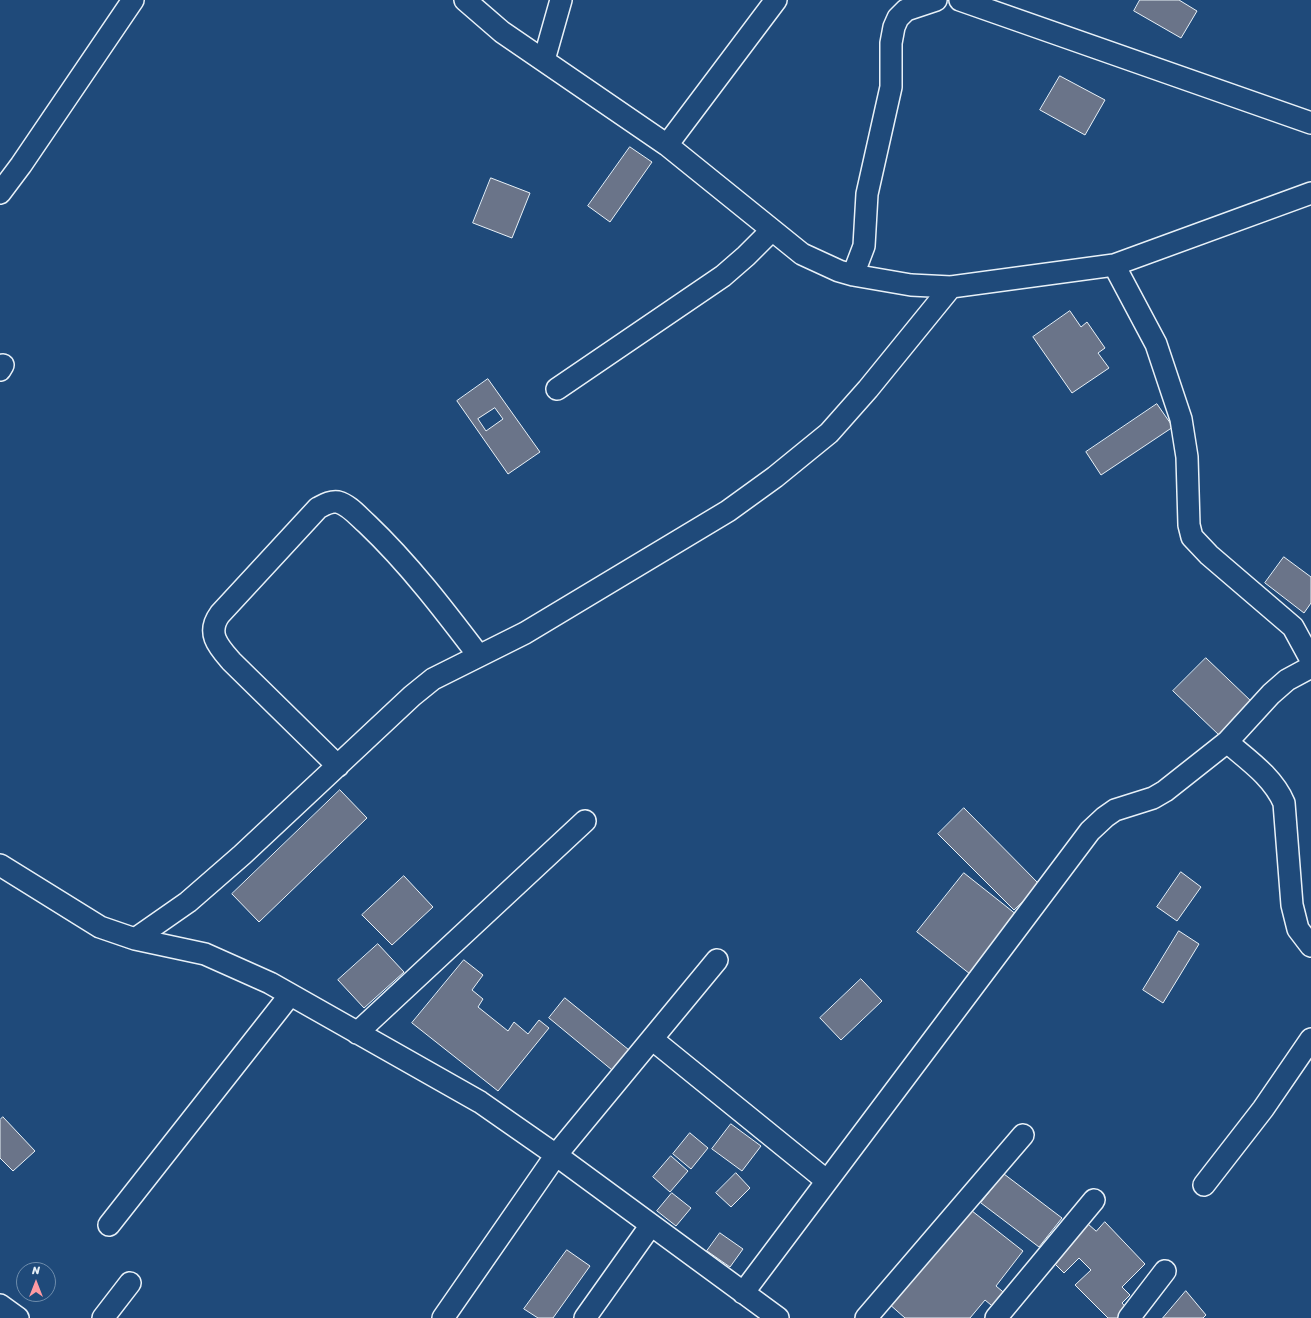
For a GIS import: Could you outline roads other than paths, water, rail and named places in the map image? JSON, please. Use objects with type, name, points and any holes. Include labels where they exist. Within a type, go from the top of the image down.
[{"type":"street","points":[[0,193],[21,165],[133,0]]},
{"type":"street","points":[[465,0],[502,32],[667,145],[802,254],[839,271],[854,275],[911,285],[951,287],[1114,265],[1311,193]]},
{"type":"street","points":[[544,60],[561,0]]},
{"type":"street","points":[[667,145],[776,0]]},
{"type":"street","points":[[854,275],[864,246],[867,194],[891,87],[891,43],[894,28],[898,18],[906,10],[936,0]]},
{"type":"street","points":[[960,0],[1311,123]]},
{"type":"street","points":[[557,389],[723,276],[772,230]]},
{"type":"street","points":[[1114,265],[1156,344],[1181,419],[1187,457],[1189,525],[1192,537],[1209,555],[1293,627],[1311,660]]},
{"type":"street","points":[[135,939],[188,902],[432,679],[526,633],[714,519],[775,477],[829,433],[868,389],[951,287]]},
{"type":"street","points":[[338,766],[231,662],[217,644],[214,632],[214,622],[220,614],[318,508],[328,503],[337,502],[348,507],[382,538],[423,582],[479,656]]},
{"type":"street","points":[[743,1293],[1090,832],[1105,817],[1115,810],[1153,798],[1165,791],[1227,742],[1271,694],[1287,680],[1311,667]]},
{"type":"street","points":[[1227,742],[1271,781],[1279,791],[1284,803],[1292,905],[1298,928],[1311,946]]},
{"type":"street","points":[[357,1033],[585,821]]},
{"type":"street","points":[[0,865],[100,927],[135,939],[205,954],[250,973],[480,1102],[556,1155],[778,1318]]},
{"type":"street","points":[[443,1318],[556,1155],[717,960]]},
{"type":"street","points":[[109,1225],[290,995]]},
{"type":"street","points":[[652,1039],[827,1181]]},
{"type":"street","points":[[1204,1185],[1263,1109],[1311,1039]]},
{"type":"street","points":[[866,1318],[1023,1135]]},
{"type":"street","points":[[996,1318],[1094,1200]]},
{"type":"street","points":[[585,1318],[651,1225]]},
{"type":"street","points":[[1130,1318],[1165,1271]]},
{"type":"street","points":[[103,1318],[130,1283]]}]
